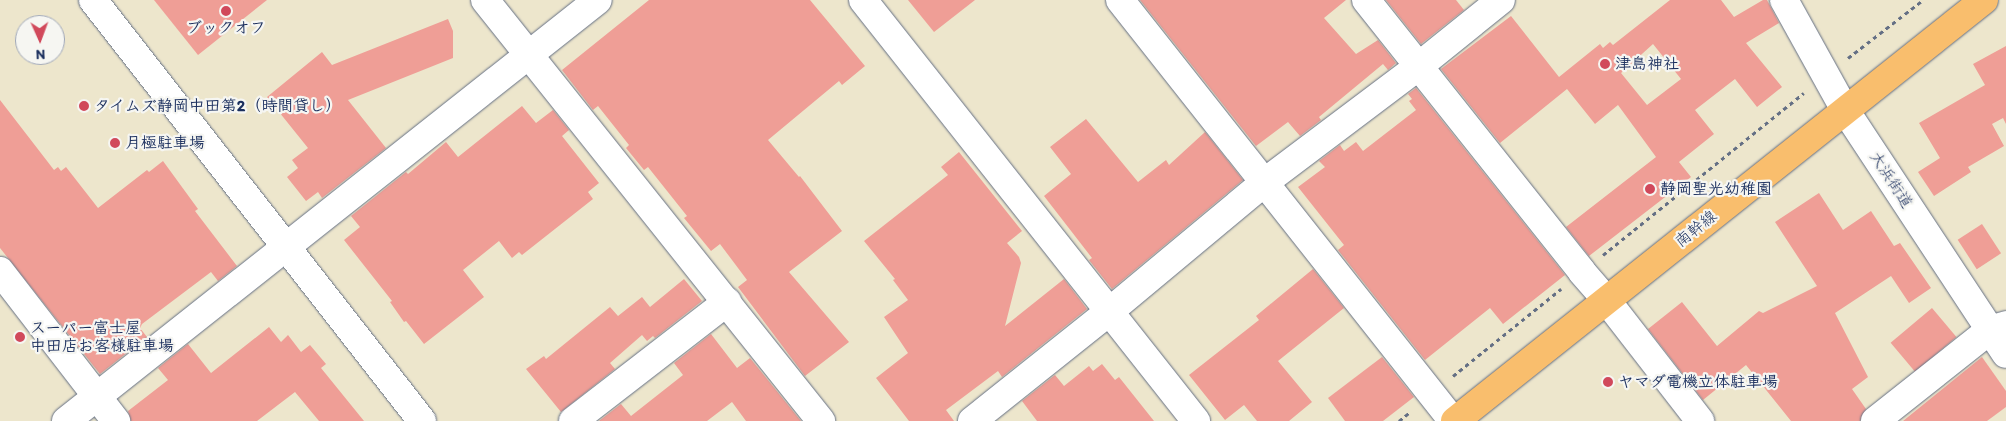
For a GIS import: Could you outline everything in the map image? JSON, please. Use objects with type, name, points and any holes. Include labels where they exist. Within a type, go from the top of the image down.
[{"type":"main road","name":"南幹線","points":[[1454,421],[1984,0]]},
{"type":"street","points":[[92,0],[287,246],[422,421]]},
{"type":"street","points":[[485,0],[821,421]]},
{"type":"street","points":[[66,421],[598,0]]},
{"type":"street","points":[[863,0],[1196,421]]},
{"type":"street","points":[[1120,0],[1454,421]]},
{"type":"street","points":[[1366,0],[1582,272],[1607,300],[1700,421]]},
{"type":"street","points":[[972,421],[1110,311],[1265,182],[1419,66],[1501,0]]},
{"type":"street","name":"大浜街道","points":[[1784,0],[1845,110],[1998,328],[2006,354]]},
{"type":"street","points":[[0,271],[116,421]]},
{"type":"street","points":[[574,421],[727,302]]},
{"type":"street","points":[[1875,421],[1998,328]]},
{"type":"path","points":[[1399,421],[1826,75],[1923,0]]},
{"type":"building","points":[[154,0],[267,0],[198,55]]},
{"type":"building","points":[[649,0],[810,0],[865,66],[842,85],[839,81],[768,140],[800,176],[842,231],[789,272],[849,342],[805,376],[738,287],[747,280],[720,244],[711,251],[684,218],[687,216],[648,167],[644,170],[626,148],[629,145],[598,106],[593,110],[562,70]]},
{"type":"building","points":[[908,0],[975,0],[934,32]]},
{"type":"building","points":[[1140,0],[1346,0],[1324,18],[1356,54],[1378,40],[1396,63],[1388,70],[1383,64],[1319,117],[1321,120],[1300,136],[1288,122],[1256,146]]},
{"type":"building","points":[[1386,0],[1456,0],[1464,10],[1421,44]]},
{"type":"building","points":[[1670,0],[1721,0],[1734,17],[1763,0],[1767,0],[1779,23],[1746,43],[1782,87],[1757,107],[1735,79],[1695,110],[1714,134],[1679,162],[1691,177],[1589,256],[1566,227],[1656,157],[1618,105],[1595,124],[1567,89],[1500,143],[1441,69],[1511,16],[1559,77],[1600,44],[1603,48],[1610,42],[1613,45]],"holes":[[[1653,44],[1681,79],[1647,105],[1621,73]]]},
{"type":"building","points":[[448,19],[453,31],[453,58],[348,100],[386,148],[322,198],[318,192],[306,201],[287,177],[298,168],[292,160],[308,148],[267,97],[322,52],[332,65]]},
{"type":"building","points":[[2006,46],[2006,124],[2003,118],[1992,124],[2004,146],[1968,167],[1971,172],[1934,196],[1918,172],[1940,158],[1919,123],[1985,85],[1973,64]]},
{"type":"building","points":[[1416,88],[1565,275],[1503,324],[1490,308],[1425,360],[1338,250],[1344,245],[1298,187],[1325,167],[1319,161],[1340,145],[1344,151],[1356,142],[1363,151],[1416,110],[1409,101],[1412,99],[1408,94]]},
{"type":"building","points":[[0,100],[54,170],[58,167],[61,171],[66,167],[98,208],[147,170],[149,172],[163,161],[198,209],[195,211],[237,266],[218,281],[211,272],[142,324],[140,328],[147,337],[100,374],[0,248]]},
{"type":"building","points":[[522,106],[536,123],[553,110],[569,130],[562,136],[599,183],[588,192],[593,199],[522,255],[519,252],[512,258],[499,241],[463,270],[484,297],[424,344],[406,321],[404,322],[390,302],[392,301],[344,240],[360,227],[351,216],[406,172],[408,174],[446,142],[458,157]]},
{"type":"building","points":[[1086,119],[1138,182],[1166,160],[1169,165],[1205,132],[1243,180],[1112,289],[1089,260],[1092,258],[1044,196],[1071,174],[1050,147]]},
{"type":"building","points":[[959,152],[1022,231],[1007,243],[1019,257],[1021,263],[1005,326],[1064,279],[1087,309],[1002,377],[998,371],[946,410],[954,421],[909,421],[876,378],[908,353],[884,317],[908,300],[893,280],[895,279],[864,241],[948,175],[941,167]]},
{"type":"building","points":[[1819,193],[1843,230],[1871,211],[1894,246],[1900,243],[1931,288],[1909,303],[1891,276],[1835,313],[1868,377],[1852,389],[1866,409],[1860,421],[1791,421],[1746,365],[1703,400],[1648,329],[1682,302],[1717,346],[1759,311],[1763,313],[1817,286],[1775,222]]},
{"type":"building","points":[[1982,224],[2001,253],[1977,269],[1958,240]]},
{"type":"building","points":[[1313,269],[1344,308],[1278,361],[1312,402],[1289,421],[1257,421],[1244,405],[1225,420],[1189,375],[1259,320],[1256,316]]},
{"type":"building","points":[[684,279],[702,301],[655,338],[653,336],[647,341],[642,335],[610,363],[615,369],[561,412],[526,369],[544,356],[546,359],[610,307],[618,316],[642,297],[650,307]]},
{"type":"building","points":[[1932,308],[1956,337],[1915,372],[1891,343]]},
{"type":"building","points":[[269,327],[281,342],[288,335],[301,352],[310,345],[326,364],[321,368],[364,421],[319,421],[295,392],[257,421],[131,421],[128,411],[168,380],[158,368],[188,344],[211,373]]},
{"type":"building","points":[[711,334],[737,368],[750,358],[801,421],[746,421],[732,402],[707,421],[599,421],[621,404],[631,416],[683,375],[674,363]]},
{"type":"building","points":[[1382,357],[1414,397],[1383,421],[1345,421],[1328,398]]},
{"type":"building","points":[[1982,357],[2006,391],[2006,407],[1987,421],[1903,421]]},
{"type":"building","points":[[1102,364],[1115,380],[1119,377],[1154,421],[1037,421],[1022,401],[1055,375],[1064,386],[1089,366],[1093,371]]},
{"type":"place","name":"ブックオフ","points":[[226,11]]},
{"type":"place","name":"津島神社","points":[[1605,64]]},
{"type":"place","name":"タイムズ静岡中田第2（時間貸し）","points":[[84,106]]},
{"type":"place","name":"月極駐車場","points":[[115,143]]},
{"type":"place","name":"静岡聖光幼稚園","points":[[1650,189]]},
{"type":"place","name":"スーパー富士屋 中田店お客様駐車場","points":[[20,337]]},
{"type":"place","name":"ヤマダ電機立体駐車場","points":[[1608,382]]}]
